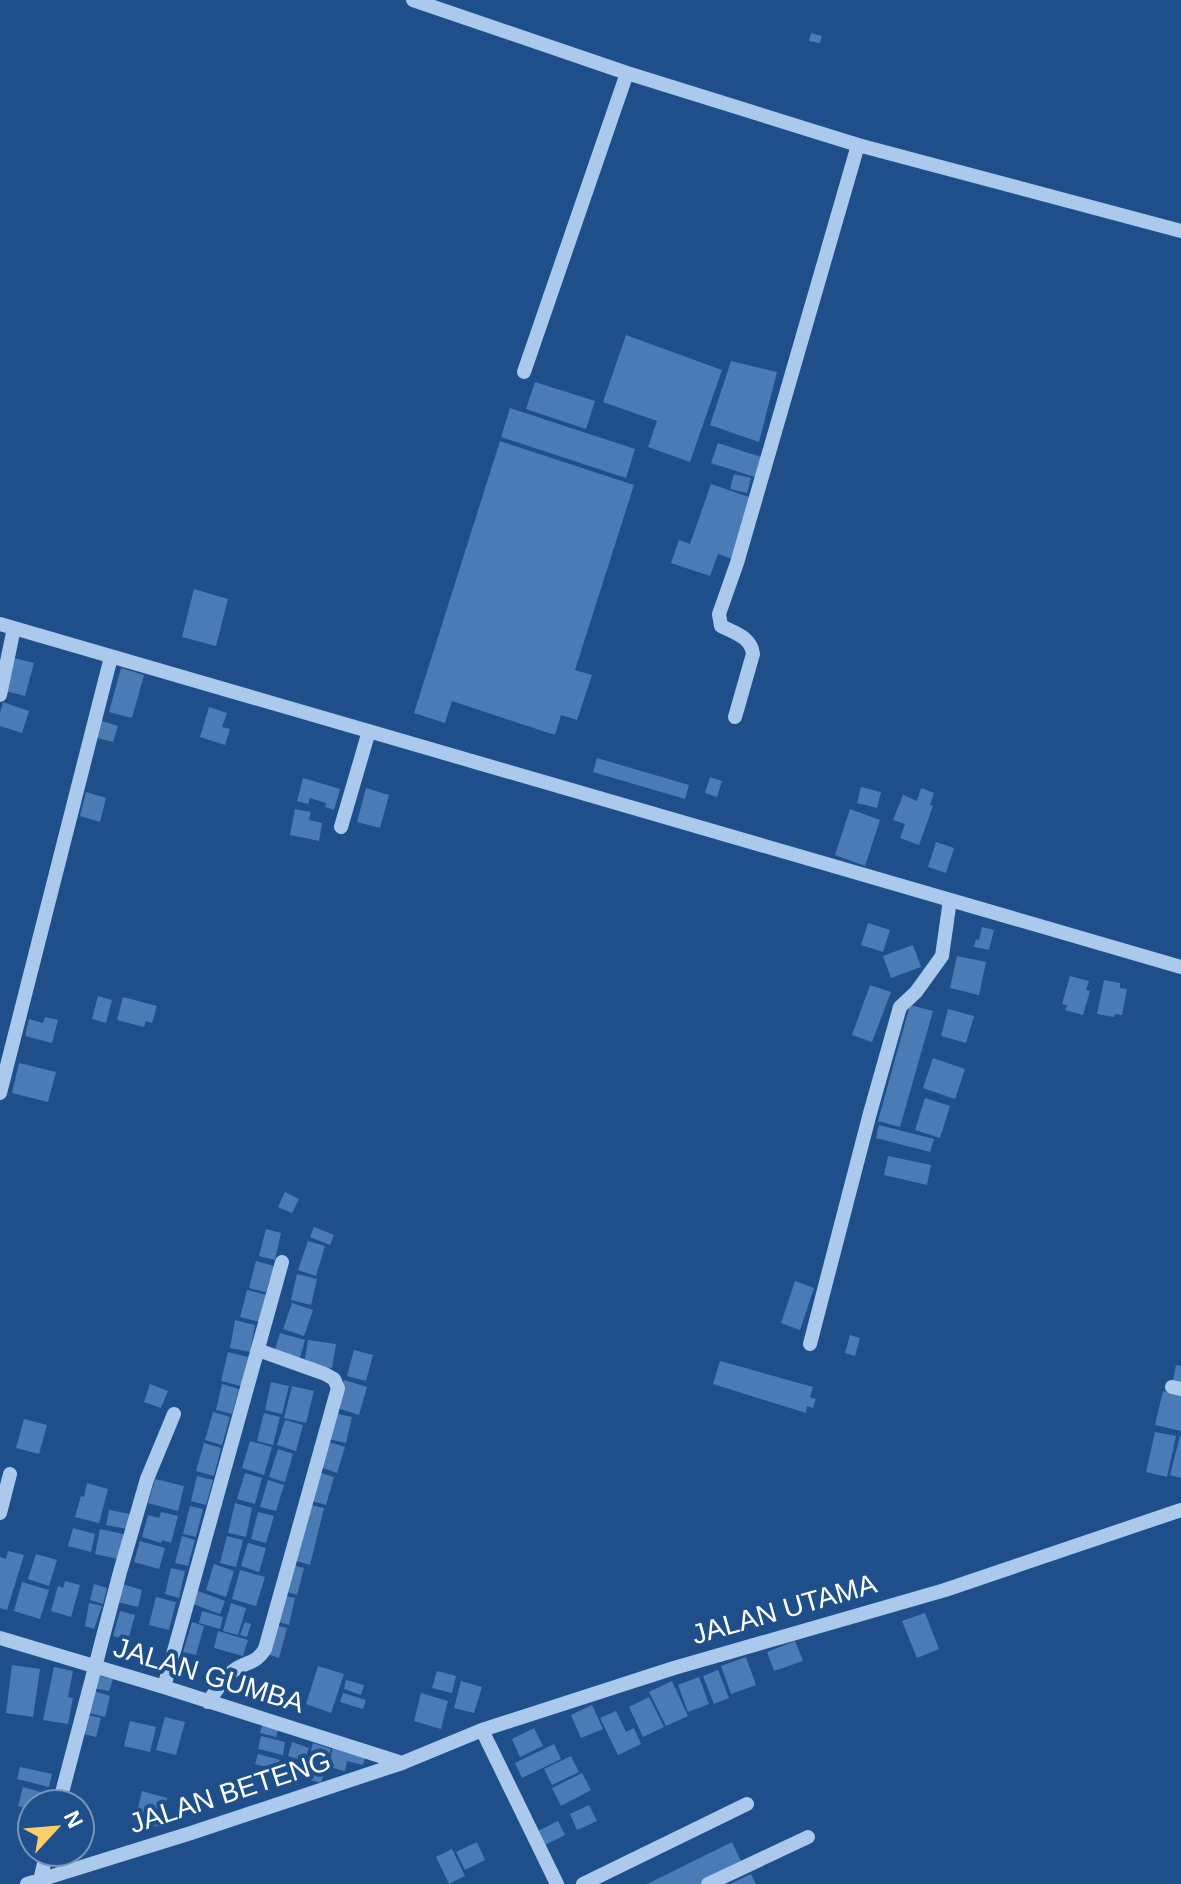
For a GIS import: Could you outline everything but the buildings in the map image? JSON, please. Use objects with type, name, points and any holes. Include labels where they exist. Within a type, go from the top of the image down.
[{"type":"street","points":[[413,0],[627,73],[858,145],[1181,231]]},
{"type":"street","points":[[524,372],[627,73]]},
{"type":"street","points":[[735,717],[753,654],[752,646],[721,626],[719,614],[737,563],[858,145]]},
{"type":"street","points":[[0,695],[7,626],[1181,967]]},
{"type":"street","points":[[0,1093],[111,657]]},
{"type":"street","points":[[341,827],[369,731]]},
{"type":"street","points":[[810,1344],[900,1007],[916,992],[942,956],[950,900]]},
{"type":"street","points":[[164,1687],[282,1262]]},
{"type":"street","points":[[208,1702],[229,1674],[240,1666],[258,1660],[265,1649],[338,1388],[334,1379],[325,1374],[258,1350]]},
{"type":"street","points":[[63,1788],[147,1479],[174,1414]]},
{"type":"street","points":[[0,1513],[10,1474]]},
{"type":"street","name":"JALAN UTAMA","points":[[402,1763],[482,1730],[674,1668],[945,1590],[1181,1510]]},
{"type":"street","name":"JALAN GUMBA","points":[[0,1638],[402,1763]]},
{"type":"street","points":[[482,1730],[557,1884]]},
{"type":"street","name":"JALAN BETENG","points":[[33,1882],[402,1763]]},
{"type":"street","points":[[583,1884],[747,1804]]},
{"type":"street","points":[[708,1884],[808,1837]]}]
